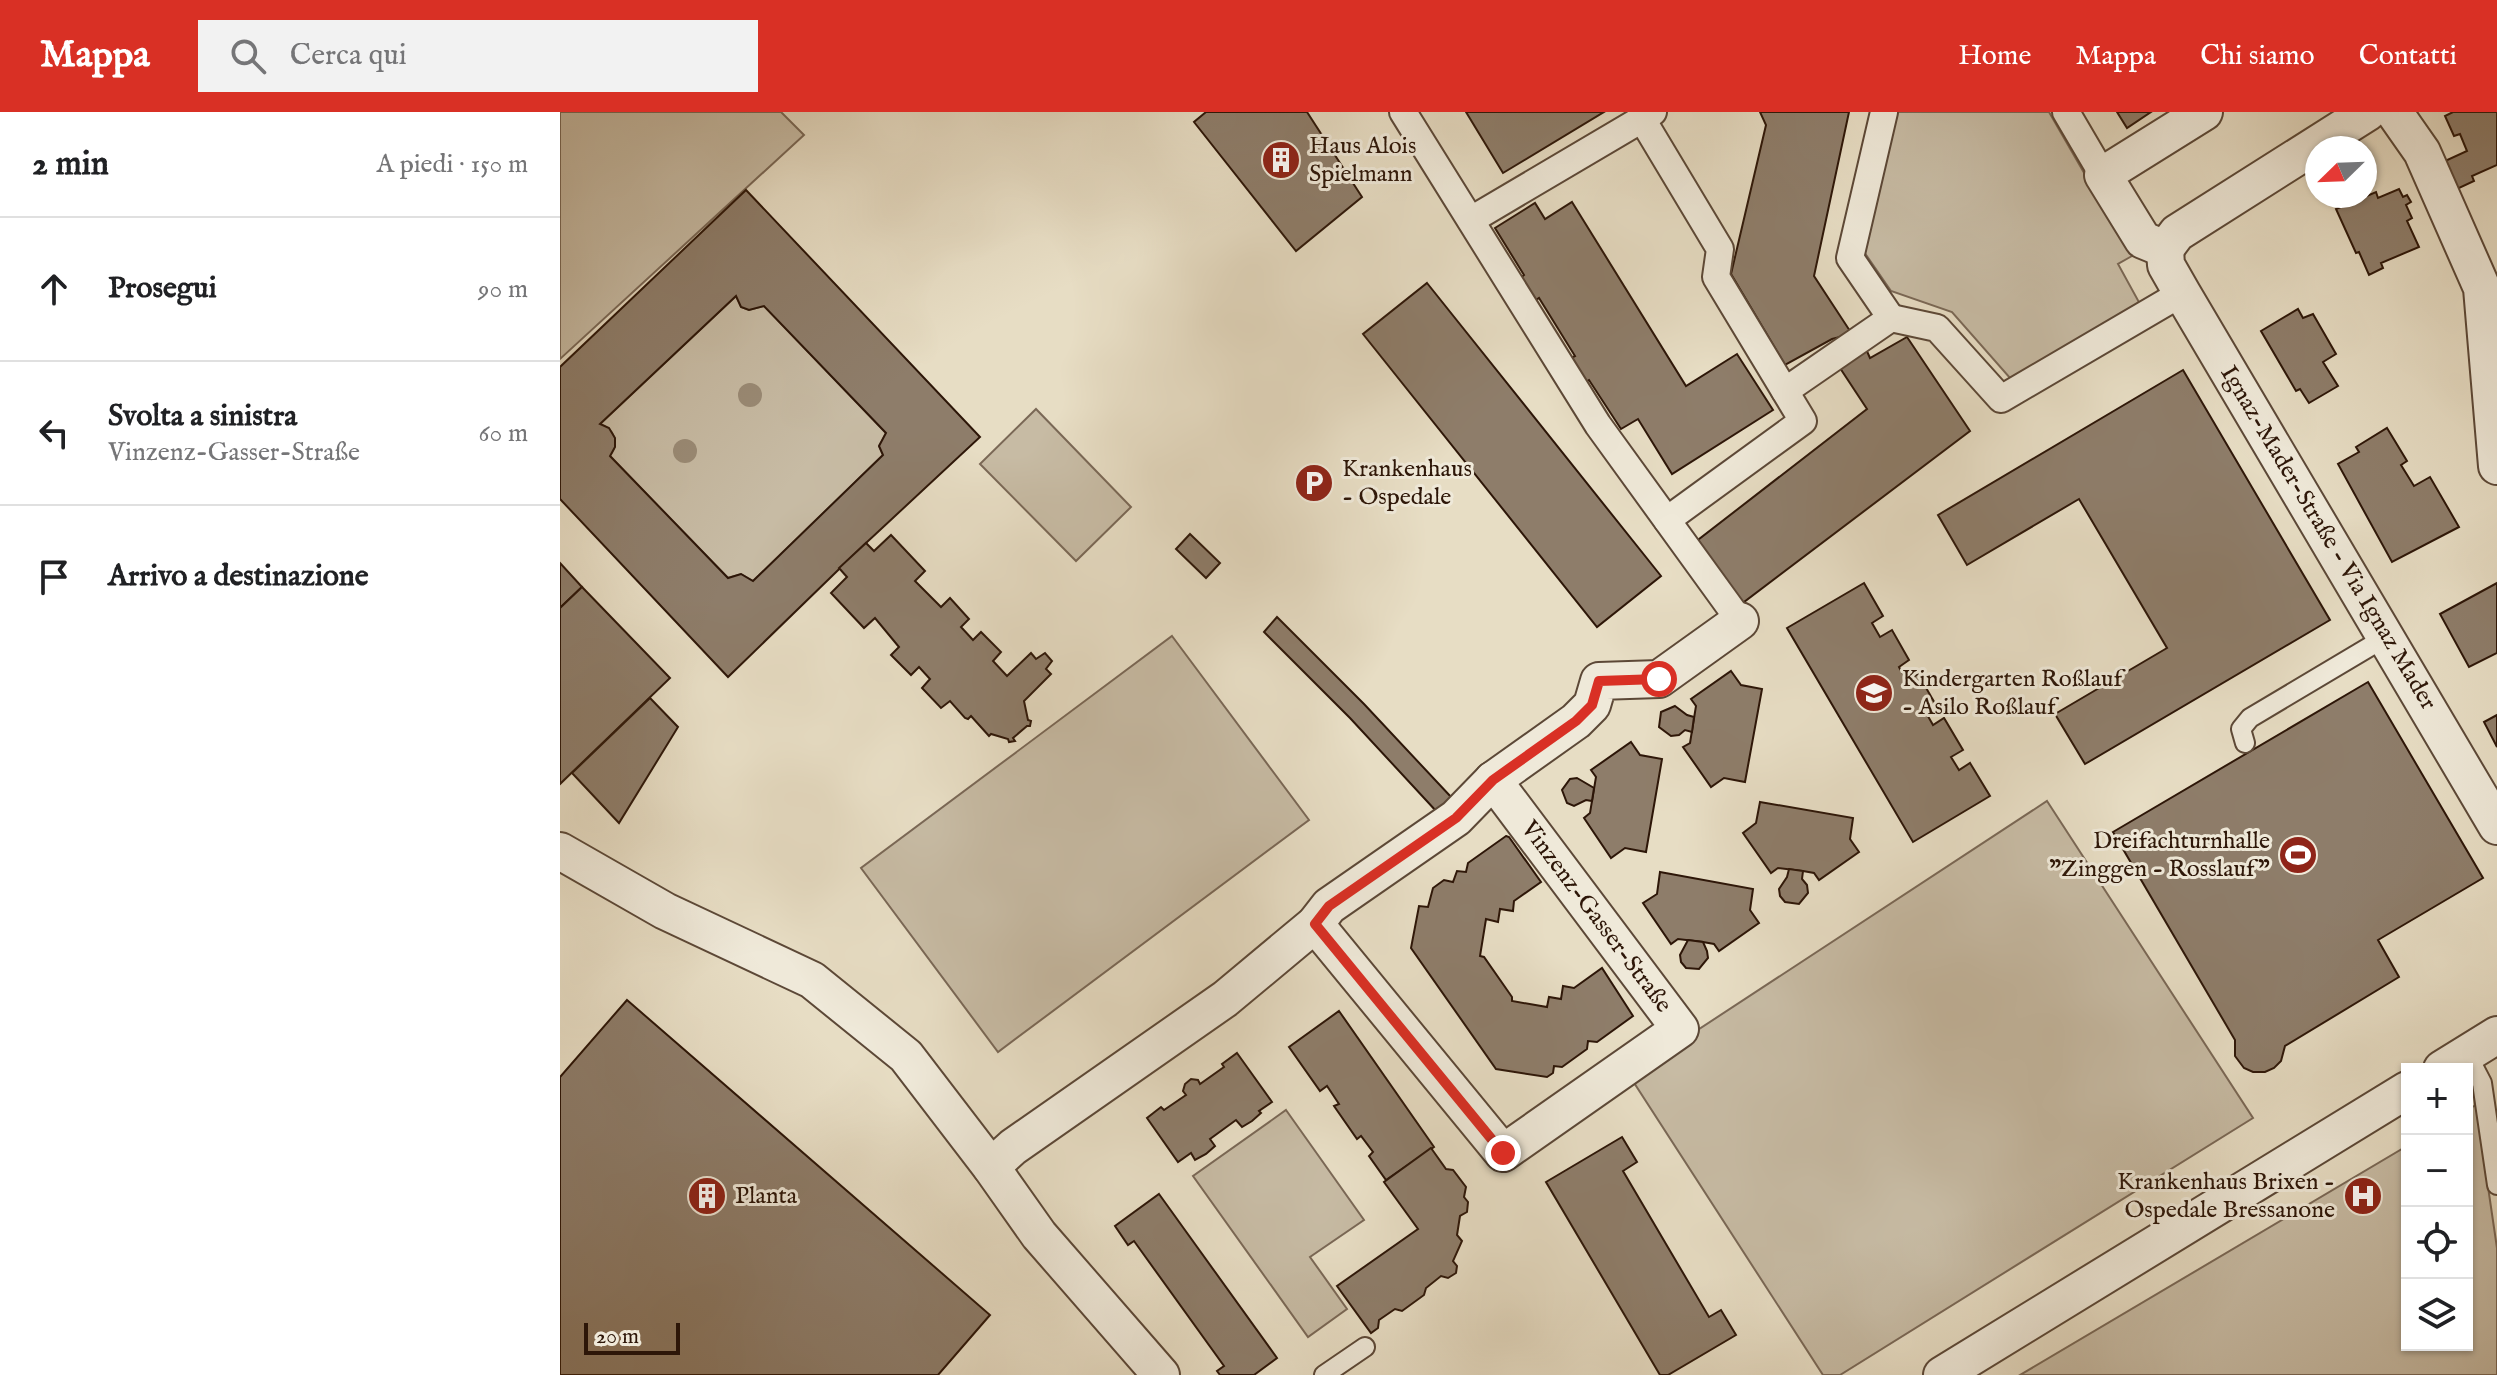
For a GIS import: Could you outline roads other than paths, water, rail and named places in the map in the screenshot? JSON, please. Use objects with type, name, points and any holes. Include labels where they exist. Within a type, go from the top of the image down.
[{"type":"street","points":[[991,1167],[1013,1147],[1225,999],[1315,924],[1329,906],[1456,818],[1493,780],[1576,721],[1592,705],[1599,681],[1659,679],[1740,621],[1598,425],[1471,220],[1445,201],[1403,112]]},
{"type":"street","points":[[1884,112],[1850,258],[1891,318],[1937,328],[2001,399],[2182,293]]},
{"type":"street","points":[[2066,112],[2143,240],[2165,249],[2177,233],[2368,112]]},
{"type":"street","points":[[2103,175],[2204,112]]},
{"type":"street","points":[[2394,112],[2422,152],[2482,288],[2497,466]]},
{"type":"street","points":[[1471,220],[1647,115],[1720,249],[1716,277],[1803,421],[1667,520]]},
{"type":"street","name":"Ignaz-Mader-Straße - Via Ignaz Mader","points":[[2165,249],[2166,265],[2182,293],[2497,826]]},
{"type":"street","points":[[1785,391],[1891,318]]},
{"type":"street","name":"Vinzenz-Gasser-Straße","points":[[1315,924],[1503,1153],[1680,1029],[1493,780]]},
{"type":"street","points":[[560,851],[665,911],[812,980],[906,1056],[1039,1235],[1161,1375]]},
{"type":"street","points":[[2454,1062],[2497,1035]]},
{"type":"street","points":[[1942,1375],[2401,1094]]},
{"type":"lane","points":[[2245,743],[2241,729],[2250,718],[2386,637]]},
{"type":"lane","points":[[2454,1062],[2482,1083],[2497,1185]]},
{"type":"lane","points":[[1324,1375],[1365,1347]]},
{"type":"place","name":"Haus Alois Spielmann","points":[[1281,160]]},
{"type":"place","name":"Krankenhaus - Ospedale","points":[[1314,483]]},
{"type":"place","name":"Kindergarten Roßlauf - Asilo Roßlauf","points":[[1874,693]]},
{"type":"place","name":"Dreifachturnhalle \"Zinggen - Rosslauf\"","points":[[2298,855]]},
{"type":"place","name":"Planta","points":[[707,1196]]},
{"type":"place","name":"Krankenhaus Brixen - Ospedale Bressanone","points":[[2363,1196]]}]
